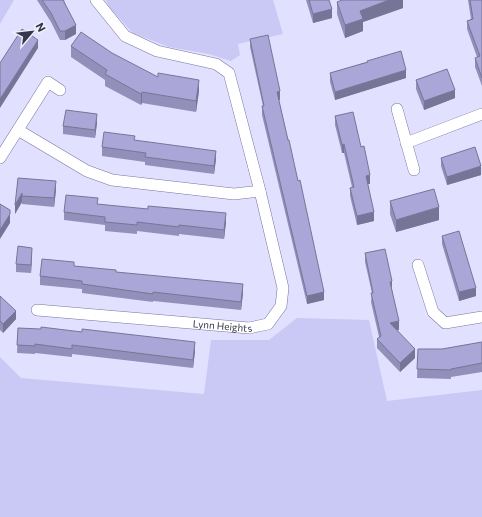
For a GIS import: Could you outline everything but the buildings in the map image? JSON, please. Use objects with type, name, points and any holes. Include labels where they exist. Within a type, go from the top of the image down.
[{"type":"street","name":"Lynn Heights","points":[[37,310],[249,328],[268,324],[281,306],[283,288],[260,191],[229,73],[216,64],[157,51],[125,36],[96,0]]},
{"type":"street","points":[[0,158],[48,82],[60,90]]},
{"type":"street","points":[[397,109],[414,170]]},
{"type":"street","points":[[406,143],[482,114]]},
{"type":"street","points":[[18,130],[87,171],[112,180],[234,194],[260,191]]},
{"type":"street","points":[[418,265],[433,312],[445,323],[482,317]]},
{"type":"shaded area","points":[[0,0],[14,0],[0,24]]},
{"type":"shaded area","points":[[106,0],[273,0],[283,34],[238,44],[240,55],[231,61],[209,54],[169,47],[133,33],[109,7]]},
{"type":"shaded area","points":[[297,318],[369,320],[387,401],[482,390],[482,517],[0,517],[0,357],[21,378],[204,394],[211,340],[269,340]]}]
